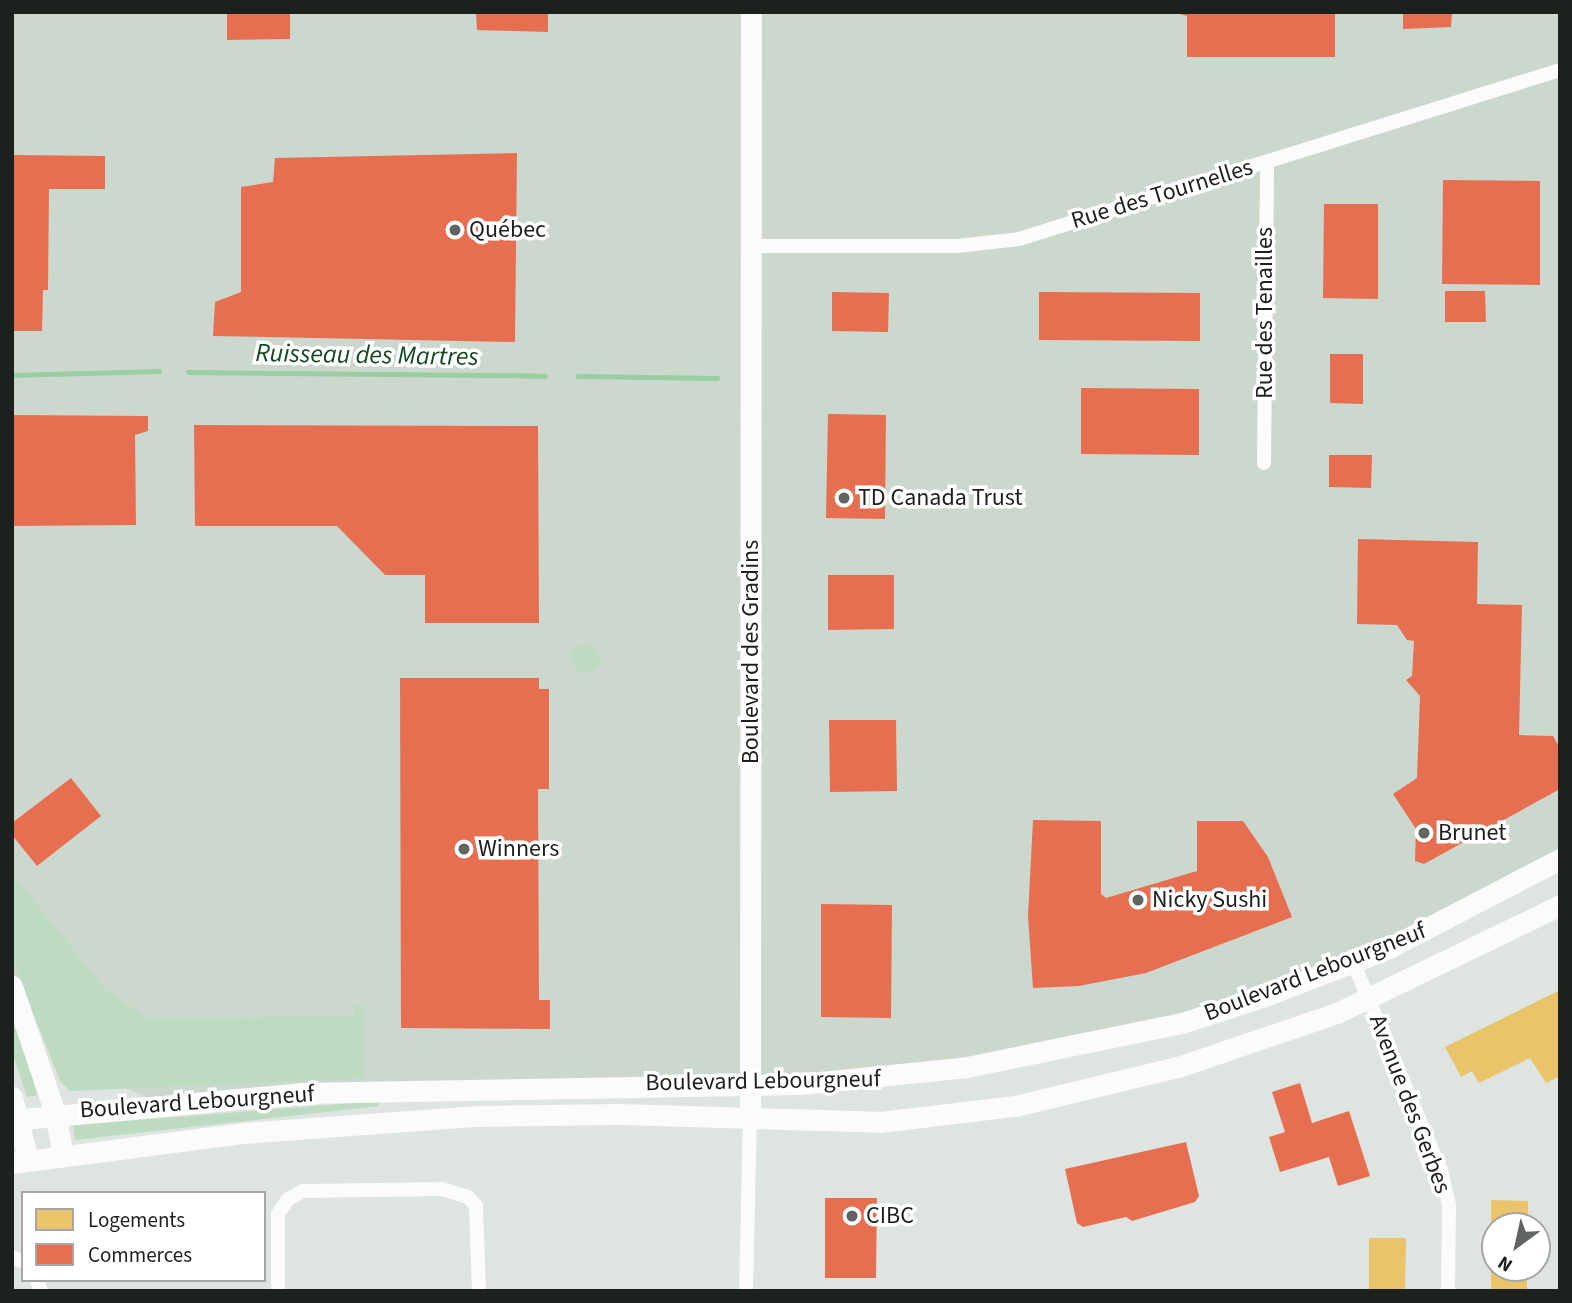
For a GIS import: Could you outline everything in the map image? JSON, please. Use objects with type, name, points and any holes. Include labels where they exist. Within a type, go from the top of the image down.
[{"type":"main road","name":"Boulevard des Gradins","points":[[750,1120],[753,246],[751,12]]},
{"type":"main road","name":"Boulevard Lebourgneuf","points":[[17,1119],[55,1113],[301,1093],[750,1084],[901,1077],[1128,1036],[1195,1019],[1353,962],[1560,859]]},
{"type":"main road","name":"Boulevard Lebourgneuf","points":[[20,1161],[244,1133],[477,1116],[618,1114],[880,1122],[1014,1106],[1178,1067],[1369,999],[1560,905]]},
{"type":"main road","points":[[12,986],[55,1113],[63,1156]]},
{"type":"main road","points":[[12,1097],[17,1119],[20,1161]]},
{"type":"street","name":"Rue des Tournelles","points":[[753,246],[989,244],[1267,163],[1560,70]]},
{"type":"street","name":"Rue des Tenailles","points":[[1264,463],[1267,163]]},
{"type":"street","name":"Avenue des Gerbes","points":[[1353,962],[1441,1170],[1449,1206],[1448,1291]]},
{"type":"street","name":"Boulevard des Gradins","points":[[746,1291],[750,1120]]},
{"type":"street","points":[[278,1291],[278,1214],[288,1199],[303,1191],[442,1189],[468,1197],[475,1206],[479,1291]]},
{"type":"shaded area","points":[[12,12],[1560,12],[1560,859],[1265,996],[901,1077],[158,1103],[92,1072],[24,1013],[12,986]]},
{"type":"green space","points":[[586,645],[596,649],[600,659],[596,669],[586,673],[576,669],[572,659],[576,649]]},
{"type":"green space","points":[[12,874],[105,989],[147,1018],[354,1017],[356,1005],[364,1006],[363,1078],[70,1091],[60,1081],[12,958]]},
{"type":"green space","points":[[12,1017],[37,1095],[27,1097],[12,1051]]},
{"type":"green space","points":[[379,1101],[379,1106],[75,1140],[73,1125]]},
{"type":"building: Logements","points":[[1560,990],[1560,1076],[1546,1083],[1530,1058],[1479,1083],[1472,1071],[1461,1077],[1445,1047]]},
{"type":"building: Logements","points":[[1491,1200],[1528,1201],[1528,1212],[1491,1212]]},
{"type":"building: Logements","points":[[1369,1238],[1406,1238],[1405,1291],[1369,1291]]},
{"type":"building: Logements","points":[[1491,1282],[1527,1282],[1527,1291],[1491,1291]]},
{"type":"building: Commerces","points":[[227,12],[290,12],[290,39],[227,40]]},
{"type":"building: Commerces","points":[[476,12],[548,12],[548,32],[477,30]]},
{"type":"building: Commerces","points":[[1172,12],[1335,12],[1335,57],[1187,57],[1187,16]]},
{"type":"building: Commerces","points":[[1403,12],[1452,12],[1451,27],[1403,29]]},
{"type":"building: Commerces","points":[[517,153],[515,342],[213,336],[215,302],[241,292],[241,187],[273,182],[275,158]]},
{"type":"building: Commerces","points":[[12,155],[105,156],[105,189],[49,189],[48,290],[43,290],[42,331],[12,331]]},
{"type":"building: Commerces","points":[[1443,180],[1540,181],[1540,285],[1442,284]]},
{"type":"building: Commerces","points":[[1324,204],[1378,204],[1378,299],[1323,298]]},
{"type":"building: Commerces","points":[[1445,291],[1485,291],[1486,322],[1445,322]]},
{"type":"building: Commerces","points":[[832,292],[889,293],[888,332],[832,331]]},
{"type":"building: Commerces","points":[[1039,292],[1200,293],[1200,341],[1039,340]]},
{"type":"building: Commerces","points":[[1330,354],[1363,354],[1363,404],[1330,403]]},
{"type":"building: Commerces","points":[[1081,388],[1199,389],[1199,455],[1081,454]]},
{"type":"building: Commerces","points":[[828,414],[886,415],[885,519],[826,518]]},
{"type":"building: Commerces","points":[[12,415],[148,416],[148,431],[135,435],[136,525],[12,526]]},
{"type":"building: Commerces","points":[[194,425],[538,426],[539,623],[425,623],[425,575],[385,575],[337,526],[195,526]]},
{"type":"building: Commerces","points":[[1329,455],[1372,455],[1371,488],[1329,487]]},
{"type":"building: Commerces","points":[[1358,539],[1478,542],[1477,604],[1522,605],[1519,735],[1553,736],[1560,748],[1560,789],[1424,864],[1415,861],[1416,829],[1393,794],[1417,778],[1420,696],[1406,680],[1412,676],[1414,641],[1407,640],[1397,625],[1357,624]]},
{"type":"building: Commerces","points":[[828,575],[894,575],[894,629],[828,630]]},
{"type":"building: Commerces","points":[[400,678],[539,678],[539,689],[549,689],[549,789],[538,789],[539,1000],[550,1000],[550,1029],[401,1028]]},
{"type":"building: Commerces","points":[[829,720],[896,720],[897,791],[830,792]]},
{"type":"building: Commerces","points":[[71,778],[101,816],[37,866],[12,835],[12,823]]},
{"type":"building: Commerces","points":[[1033,820],[1101,821],[1101,894],[1106,898],[1197,871],[1197,821],[1243,821],[1268,857],[1292,917],[1146,973],[1079,986],[1033,988],[1028,916]]},
{"type":"building: Commerces","points":[[821,904],[892,905],[891,1018],[821,1017]]},
{"type":"building: Commerces","points":[[1300,1083],[1312,1123],[1349,1111],[1370,1176],[1338,1186],[1329,1157],[1280,1172],[1269,1137],[1285,1132],[1272,1092]]},
{"type":"building: Commerces","points":[[1186,1142],[1199,1196],[1195,1202],[1132,1221],[1126,1217],[1083,1227],[1077,1223],[1065,1169]]},
{"type":"building: Commerces","points":[[825,1198],[877,1198],[876,1278],[825,1278]]},
{"type":"waterway","name":"Ruisseau des Martres","points":[[12,375],[159,371]]},
{"type":"waterway","name":"Ruisseau des Martres","points":[[188,372],[545,376]]},
{"type":"waterway","name":"Ruisseau des Martres","points":[[578,376],[717,378]]},
{"type":"place","name":"Québec","points":[[455,230]]},
{"type":"place","name":"TD Canada Trust","points":[[844,498]]},
{"type":"place","name":"Brunet","points":[[1424,833]]},
{"type":"place","name":"Winners","points":[[464,849]]},
{"type":"place","name":"Nicky Sushi","points":[[1138,900]]},
{"type":"place","name":"CIBC","points":[[852,1216]]}]
